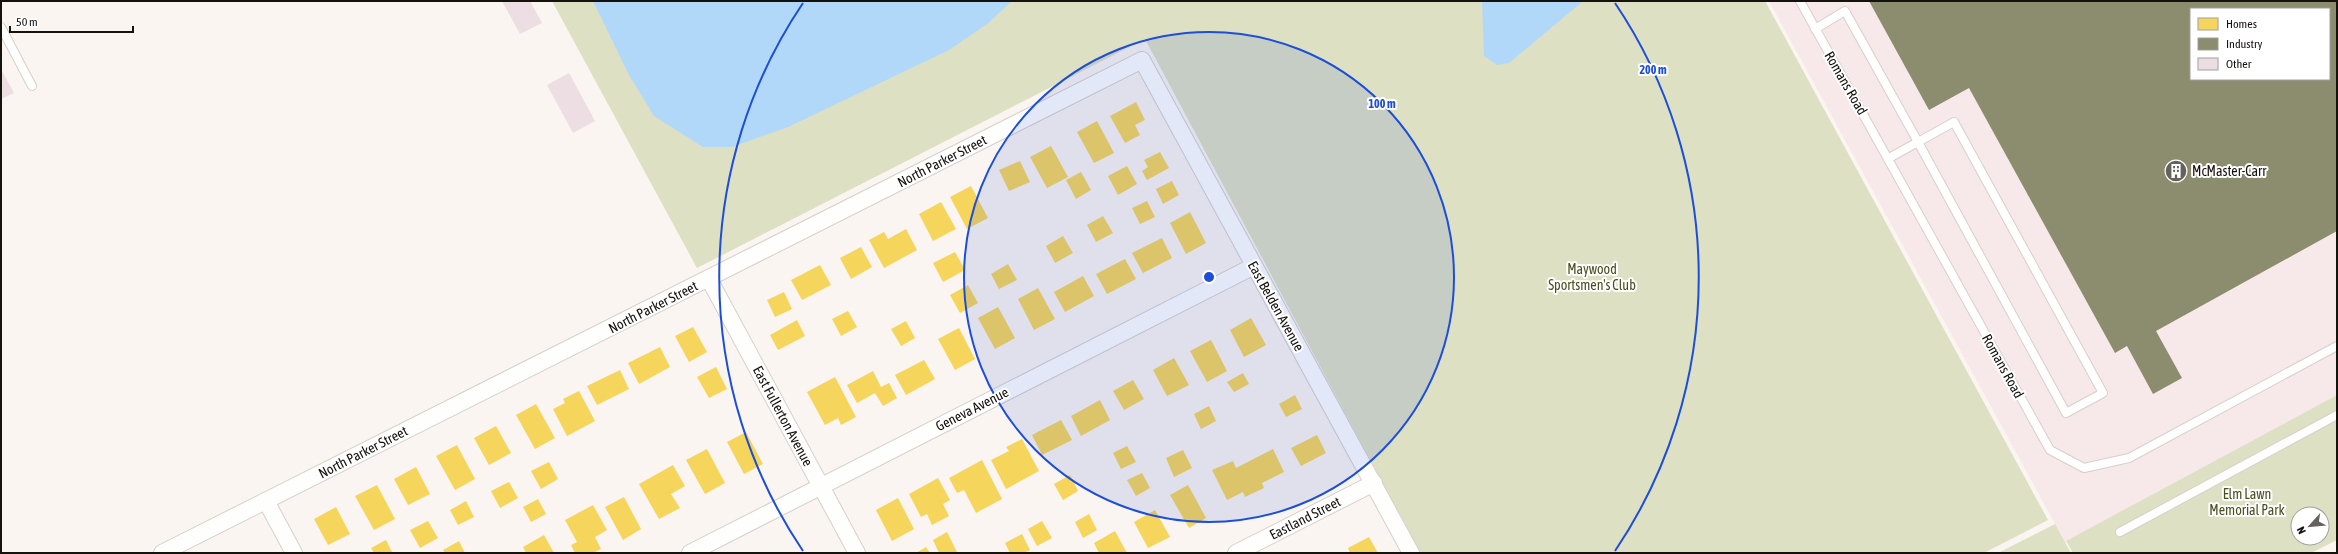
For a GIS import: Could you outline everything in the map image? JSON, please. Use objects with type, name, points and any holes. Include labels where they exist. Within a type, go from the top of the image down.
[{"type":"street","name":"East Belden Avenue","points":[[1142,60],[1411,553]]},
{"type":"street","name":"North Parker Street","points":[[162,553],[1142,60]]},
{"type":"street","name":"Geneva Avenue","points":[[690,553],[1254,266]]},
{"type":"street","name":"East Fullerton Avenue","points":[[709,279],[857,553]]},
{"type":"street","name":"Eastland Street","points":[[1236,553],[1374,484]]},
{"type":"street","points":[[266,500],[294,553]]},
{"type":"lane","name":"Romans Road","points":[[1800,1],[1889,158],[2050,450],[2084,468],[2129,458],[2337,346]]},
{"type":"lane","points":[[1815,29],[1845,11],[1918,142],[2066,412],[2103,393],[1954,122],[1918,142],[1889,158]]},
{"type":"lane","points":[[1,27],[32,86]]},
{"type":"lane","points":[[2120,532],[2337,415]]},
{"type":"shaded area","points":[[1769,1],[2337,1],[2337,395],[2065,542]]},
{"type":"green space","name":"Maywood Sportsmen's Club","points":[[552,1],[1765,1],[2048,520],[1984,553],[1420,553],[1145,39],[697,268]]},
{"type":"green space","name":"Elm Lawn Memorial Park","points":[[2337,395],[2337,540],[2330,544],[2330,506],[2290,506],[2290,546],[2325,546],[2311,553],[2073,553],[2066,541]]},
{"type":"green space","points":[[2055,524],[2071,553],[1998,553]]},
{"type":"water","points":[[593,1],[1012,1],[987,24],[949,50],[788,127],[732,147],[703,147],[654,116],[629,75]]},
{"type":"water","points":[[1482,1],[1583,1],[1509,63],[1497,65],[1484,56]]},
{"type":"building: Homes","points":[[1136,102],[1145,120],[1135,125],[1140,135],[1125,143],[1110,116]]},
{"type":"building: Homes","points":[[1097,121],[1114,153],[1094,163],[1077,132]]},
{"type":"building: Homes","points":[[1051,146],[1068,177],[1047,188],[1030,157]]},
{"type":"building: Homes","points":[[1160,152],[1169,168],[1147,180],[1142,171],[1148,167],[1144,160]]},
{"type":"building: Homes","points":[[1020,161],[1030,182],[1009,191],[999,170]]},
{"type":"building: Homes","points":[[1127,166],[1137,184],[1118,195],[1108,176]]},
{"type":"building: Homes","points":[[1081,172],[1091,190],[1076,199],[1066,180]]},
{"type":"building: Homes","points":[[1172,181],[1179,195],[1163,204],[1156,189]]},
{"type":"building: Homes","points":[[971,186],[988,218],[967,229],[950,197]]},
{"type":"building: Homes","points":[[1147,201],[1155,217],[1140,224],[1132,208]]},
{"type":"building: Homes","points":[[941,202],[956,229],[933,241],[919,214]]},
{"type":"building: Homes","points":[[1190,212],[1206,243],[1186,254],[1170,223]]},
{"type":"building: Homes","points":[[1103,216],[1113,233],[1096,242],[1087,225]]},
{"type":"building: Homes","points":[[906,229],[917,250],[884,268],[869,240],[884,232],[888,239]]},
{"type":"building: Homes","points":[[1063,236],[1073,253],[1055,263],[1046,246]]},
{"type":"building: Homes","points":[[1162,238],[1172,258],[1143,273],[1132,253]]},
{"type":"building: Homes","points":[[861,247],[872,267],[851,279],[840,258]]},
{"type":"building: Homes","points":[[955,252],[965,270],[943,282],[933,263]]},
{"type":"building: Homes","points":[[1125,259],[1136,279],[1107,294],[1096,274]]},
{"type":"building: Homes","points":[[1008,264],[1017,280],[999,289],[991,274]]},
{"type":"building: Homes","points":[[820,265],[831,285],[802,300],[791,280]]},
{"type":"building: Homes","points":[[1083,276],[1094,296],[1065,312],[1054,292]]},
{"type":"building: Homes","points":[[968,285],[978,303],[960,313],[950,295]]},
{"type":"building: Homes","points":[[1038,288],[1055,319],[1034,330],[1018,299]]},
{"type":"building: Homes","points":[[784,292],[792,309],[775,317],[767,300]]},
{"type":"building: Homes","points":[[998,307],[1015,338],[995,349],[978,318]]},
{"type":"building: Homes","points":[[848,311],[857,327],[841,336],[832,319]]},
{"type":"building: Homes","points":[[1251,318],[1266,345],[1244,357],[1230,330]]},
{"type":"building: Homes","points":[[797,320],[805,336],[778,350],[770,335]]},
{"type":"building: Homes","points":[[906,321],[915,338],[901,346],[891,329]]},
{"type":"building: Homes","points":[[693,327],[707,352],[689,362],[675,336]]},
{"type":"building: Homes","points":[[959,328],[975,359],[955,370],[938,339]]},
{"type":"building: Homes","points":[[1211,340],[1227,371],[1207,382],[1190,351]]},
{"type":"building: Homes","points":[[660,347],[670,367],[639,384],[628,363]]},
{"type":"building: Homes","points":[[1174,358],[1189,385],[1167,396],[1153,370]]},
{"type":"building: Homes","points":[[924,360],[935,379],[906,395],[895,375]]},
{"type":"building: Homes","points":[[716,367],[727,389],[709,398],[697,377]]},
{"type":"building: Homes","points":[[620,370],[629,389],[597,405],[587,386]]},
{"type":"building: Homes","points":[[873,371],[881,387],[889,383],[897,398],[883,406],[875,393],[857,403],[847,385]]},
{"type":"building: Homes","points":[[1243,373],[1249,384],[1234,392],[1227,382]]},
{"type":"building: Homes","points":[[835,377],[856,417],[841,425],[838,418],[825,425],[807,392]]},
{"type":"building: Homes","points":[[1133,380],[1144,399],[1124,410],[1113,391]]},
{"type":"building: Homes","points":[[579,391],[595,421],[567,436],[553,409],[565,403],[563,399]]},
{"type":"building: Homes","points":[[1295,395],[1302,409],[1286,417],[1279,404]]},
{"type":"building: Homes","points":[[1100,400],[1110,420],[1081,436],[1071,416]]},
{"type":"building: Homes","points":[[536,404],[555,438],[535,449],[516,415]]},
{"type":"building: Homes","points":[[1209,406],[1216,421],[1201,429],[1194,414]]},
{"type":"building: Homes","points":[[1061,420],[1072,440],[1042,455],[1032,435]]},
{"type":"building: Homes","points":[[496,426],[511,453],[489,465],[474,438]]},
{"type":"building: Homes","points":[[746,432],[763,464],[744,474],[727,442]]},
{"type":"building: Homes","points":[[1317,435],[1326,453],[1301,466],[1291,448]]},
{"type":"building: Homes","points":[[1022,439],[1039,471],[1006,489],[991,460],[1009,451],[1006,447]]},
{"type":"building: Homes","points":[[457,445],[475,479],[455,490],[436,456]]},
{"type":"building: Homes","points":[[1127,446],[1136,462],[1121,469],[1113,453]]},
{"type":"building: Homes","points":[[707,449],[725,483],[705,494],[686,460]]},
{"type":"building: Homes","points":[[1273,449],[1284,472],[1262,483],[1264,488],[1245,497],[1243,492],[1227,500],[1212,470],[1233,461],[1236,468]]},
{"type":"building: Homes","points":[[1183,450],[1192,468],[1174,477],[1166,458]]},
{"type":"building: Homes","points":[[982,460],[1002,499],[976,513],[964,490],[957,493],[949,478]]},
{"type":"building: Homes","points":[[549,462],[558,479],[541,489],[531,471]]},
{"type":"building: Homes","points":[[673,465],[685,486],[671,494],[680,508],[659,519],[639,484]]},
{"type":"building: Homes","points":[[416,467],[430,494],[408,505],[394,479]]},
{"type":"building: Homes","points":[[1142,473],[1150,488],[1136,496],[1127,480]]},
{"type":"building: Homes","points":[[1070,475],[1078,491],[1063,500],[1054,484]]},
{"type":"building: Homes","points":[[938,478],[950,500],[943,504],[949,516],[932,525],[927,514],[921,517],[909,494]]},
{"type":"building: Homes","points":[[509,482],[518,498],[500,508],[491,491]]},
{"type":"building: Homes","points":[[377,485],[395,519],[374,530],[355,496]]},
{"type":"building: Homes","points":[[1188,485],[1206,518],[1189,528],[1170,495]]},
{"type":"building: Homes","points":[[624,497],[641,529],[623,540],[605,507]]},
{"type":"building: Homes","points":[[898,498],[914,529],[892,541],[876,510]]},
{"type":"building: Homes","points":[[538,499],[546,514],[531,522],[523,507]]},
{"type":"building: Homes","points":[[466,501],[474,517],[458,525],[450,510]]},
{"type":"building: Homes","points":[[593,505],[607,530],[595,537],[601,549],[593,553],[575,553],[571,545],[577,542],[565,520]]},
{"type":"building: Homes","points":[[336,507],[350,534],[328,545],[314,519]]},
{"type":"building: Homes","points":[[1155,510],[1170,537],[1148,548],[1134,522]]},
{"type":"building: Homes","points":[[1089,514],[1097,530],[1083,538],[1075,522]]},
{"type":"building: Homes","points":[[428,521],[438,538],[420,548],[410,530]]},
{"type":"building: Homes","points":[[1042,521],[1052,538],[1037,546],[1028,529]]},
{"type":"building: Homes","points":[[1115,531],[1127,553],[1099,553],[1094,543]]},
{"type":"building: Homes","points":[[947,532],[957,552],[956,553],[939,553],[933,540]]},
{"type":"building: Homes","points":[[1022,534],[1030,550],[1024,553],[1010,553],[1005,543]]},
{"type":"building: Homes","points":[[544,535],[554,553],[526,553],[523,547]]},
{"type":"building: Homes","points":[[1369,537],[1378,553],[1350,553],[1348,548]]},
{"type":"building: Homes","points":[[386,540],[392,552],[374,553],[371,548]]},
{"type":"building: Homes","points":[[459,541],[465,553],[445,553],[443,550]]},
{"type":"building: Homes","points":[[926,547],[930,553],[916,553]]},
{"type":"building: Industry","name":"McMaster-Carr","points":[[1869,1],[2337,1],[2337,231],[2156,331],[2182,378],[2153,394],[2127,346],[2115,353],[1969,88],[1929,110]]},
{"type":"building: Other","points":[[502,1],[530,1],[542,23],[520,34]]},
{"type":"building: Other","points":[[1,69],[14,93],[1,99]]},
{"type":"building: Other","points":[[569,73],[595,121],[573,133],[547,85]]},
{"type":"place","name":"McMaster-Carr","points":[[2176,171]]}]
